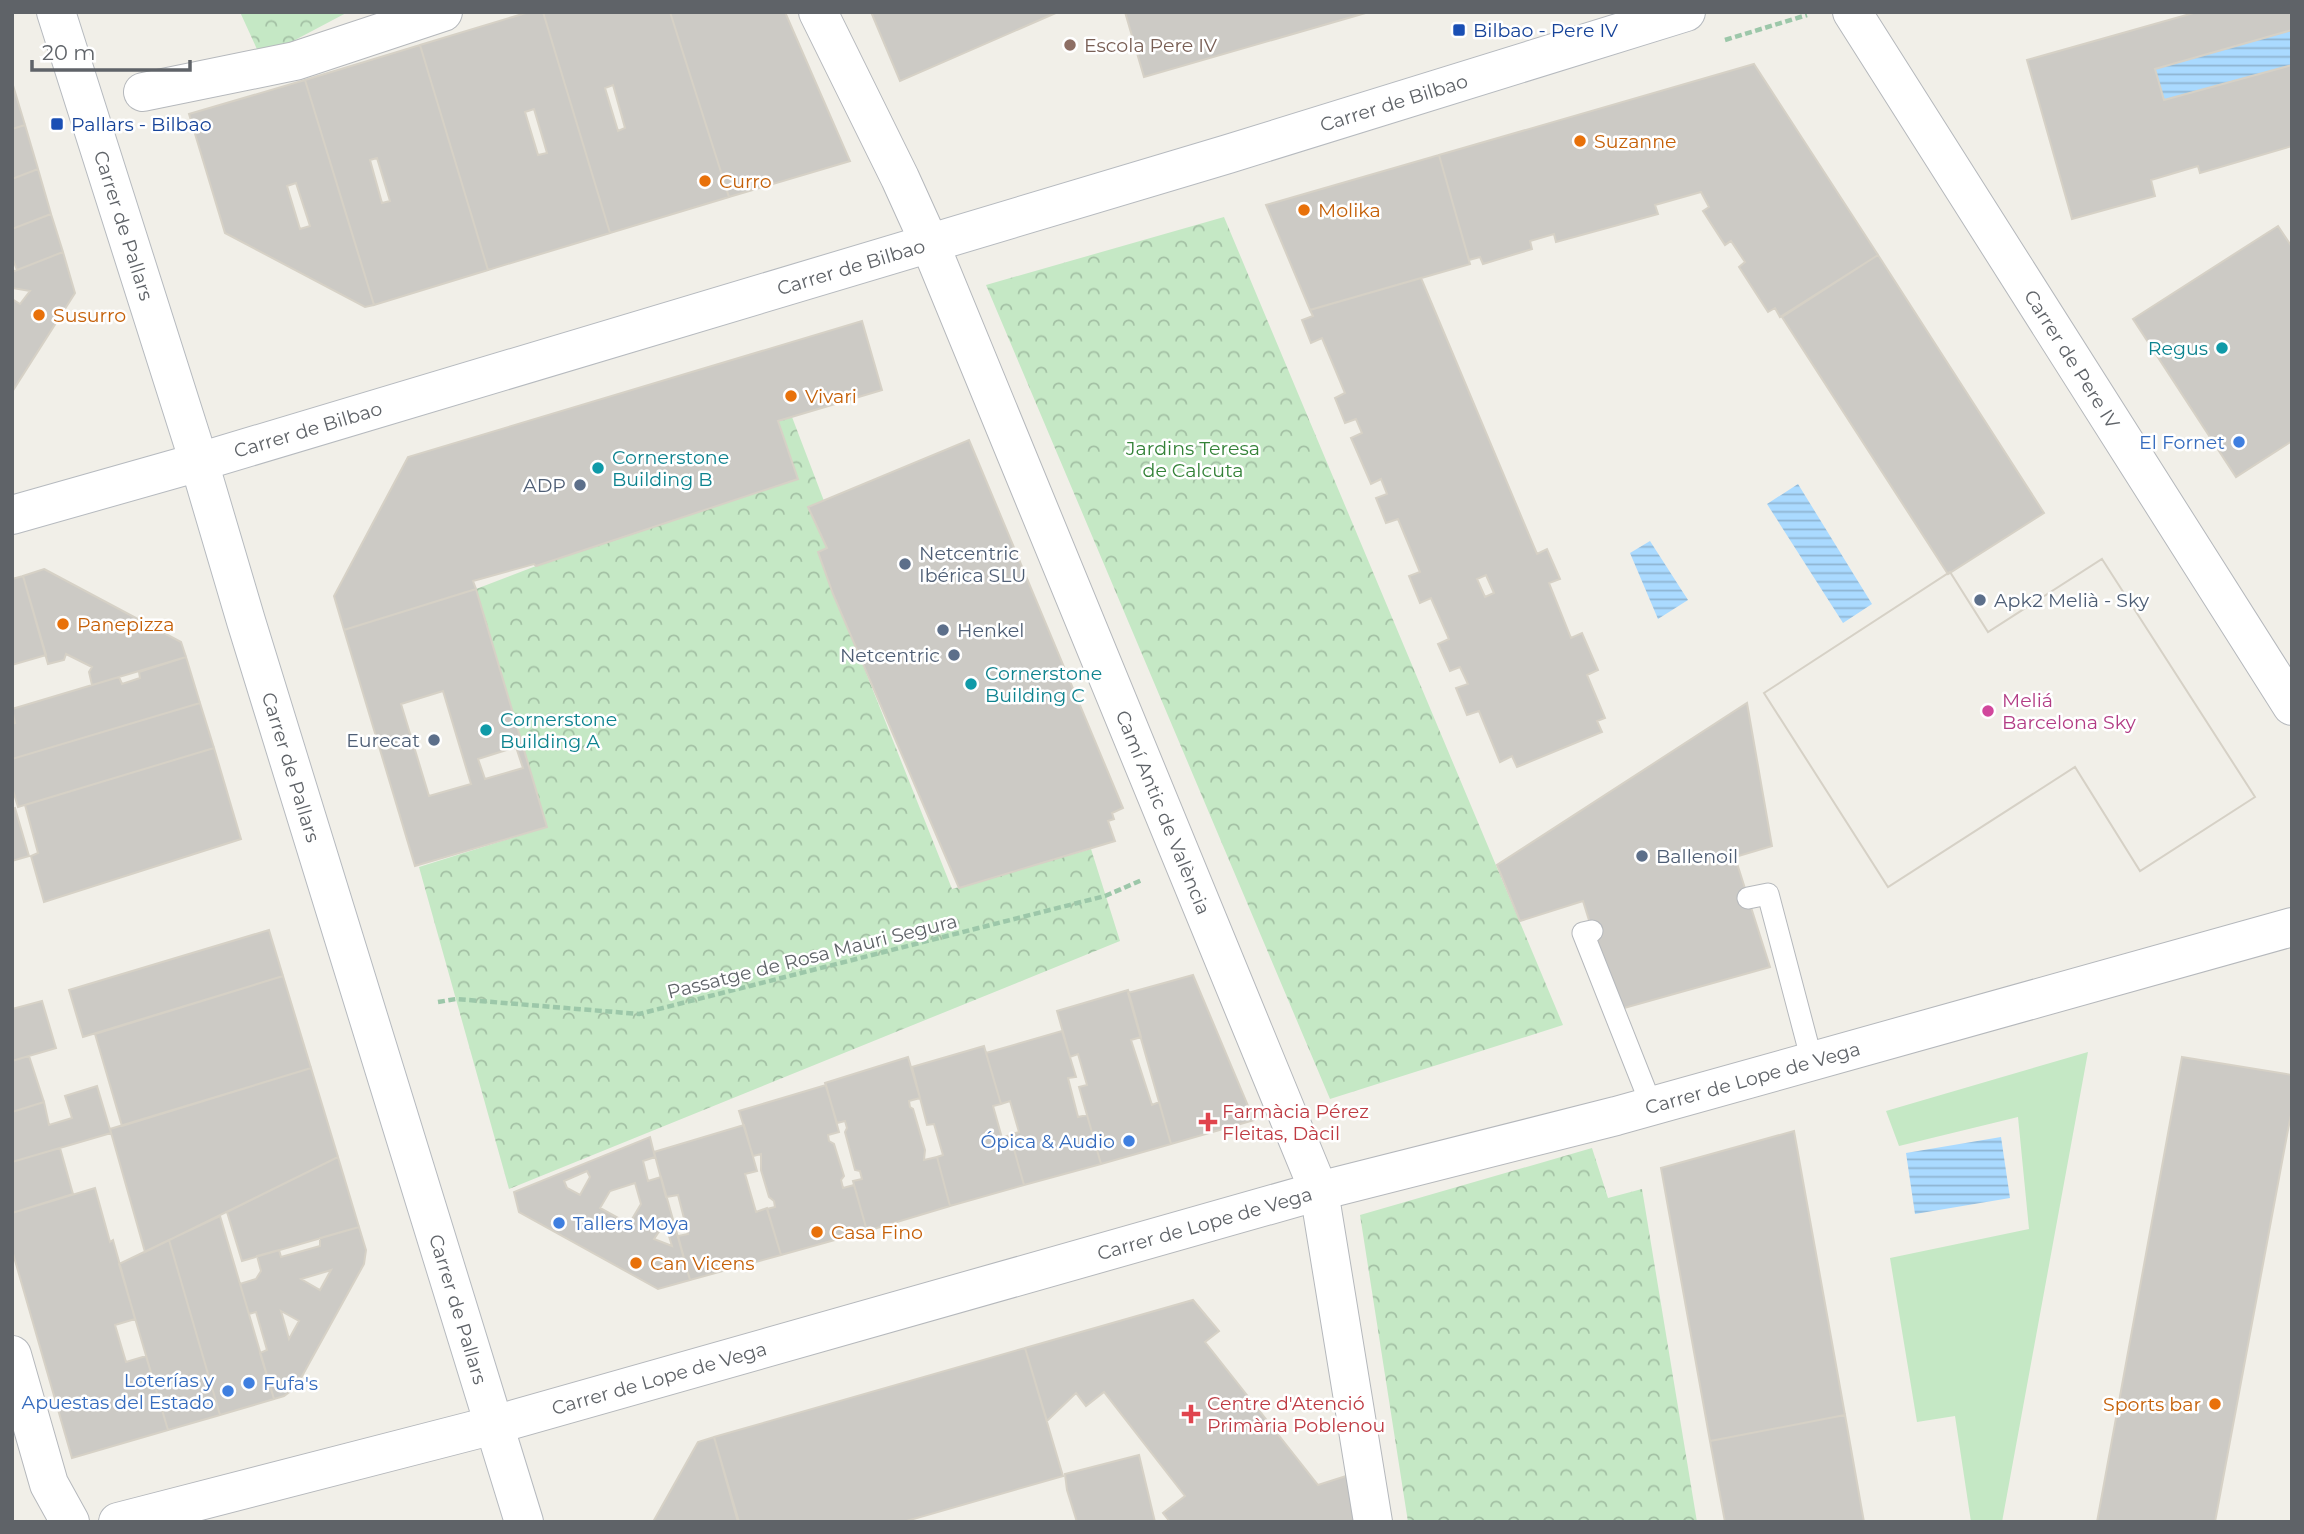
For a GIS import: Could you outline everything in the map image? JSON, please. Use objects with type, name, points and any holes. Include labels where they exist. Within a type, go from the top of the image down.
[{"type":"street","name":"Carrer de Pallars","points":[[55,12],[200,462],[246,621],[524,1522]]},
{"type":"street","points":[[143,92],[295,61],[443,12]]},
{"type":"street","name":"Camí Antic de València","points":[[818,12],[929,242],[1319,1191],[1373,1522]]},
{"type":"street","name":"Carrer de Bilbao","points":[[12,515],[200,462],[1242,150],[1686,12]]},
{"type":"street","name":"Carrer de Pere IV","points":[[1852,12],[2292,706]]},
{"type":"street","name":"Carrer de Lope de Vega","points":[[118,1522],[494,1425],[1319,1191],[1652,1107],[2292,928]]},
{"type":"street","points":[[12,1355],[49,1484],[70,1522]]},
{"type":"lane","points":[[1748,898],[1768,894],[1812,1061]]},
{"type":"lane","points":[[1592,931],[1583,933],[1652,1107]]},
{"type":"path","points":[[1747,33],[1818,12]]},
{"type":"path","name":"Passatge de Rosa Mauri Segura","points":[[438,1002],[456,999],[639,1014],[1105,896],[1184,862]]},
{"type":"green space","points":[[240,12],[348,12],[261,58]]},
{"type":"green space","name":"Jardins Teresa de Calcuta","points":[[1224,217],[1563,1025],[1330,1099],[986,285]]},
{"type":"green space","points":[[792,417],[824,501],[827,548],[818,552],[952,889],[1091,849],[1120,941],[509,1189],[419,867],[547,827],[476,589],[536,566],[797,479],[778,421]]},
{"type":"green space","points":[[2088,1052],[2002,1522],[1971,1522],[1955,1416],[1917,1422],[1890,1258],[2029,1229],[2018,1117],[1899,1146],[1886,1111]]},
{"type":"green space","points":[[1592,1148],[1608,1198],[1642,1189],[1697,1522],[1408,1522],[1360,1215]]},
{"type":"water","points":[[2292,30],[2292,65],[2164,100],[2155,69]]},
{"type":"water","points":[[1798,484],[1872,604],[1843,623],[1767,504]]},
{"type":"water","points":[[1650,541],[1688,600],[1658,619],[1630,553]]},
{"type":"water","points":[[2001,1137],[2010,1198],[1915,1214],[1906,1153]]},
{"type":"building","points":[[529,12],[543,12],[610,233],[488,270],[420,45]],"holes":[[[534,109],[547,153],[538,155],[525,112]]]},
{"type":"building","points":[[543,12],[670,12],[729,197],[610,233]],"holes":[[[613,85],[625,128],[618,131],[605,88]]]},
{"type":"building","points":[[670,12],[785,12],[850,161],[729,197]]},
{"type":"building","points":[[871,12],[1058,12],[900,81]]},
{"type":"building","points":[[1125,12],[1369,12],[1144,77]]},
{"type":"building","points":[[2197,12],[2292,12],[2292,30],[2155,69],[2164,100],[2292,65],[2292,146],[2200,173],[2198,166],[2151,180],[2155,196],[2072,219],[2027,60]]},
{"type":"building","points":[[420,45],[488,270],[374,305],[305,80]],"holes":[[[377,158],[390,201],[382,203],[370,160]]]},
{"type":"building","points":[[1754,64],[1878,255],[1780,317],[1775,308],[1768,312],[1739,267],[1745,262],[1731,241],[1725,245],[1703,211],[1709,207],[1701,192],[1655,205],[1658,214],[1556,242],[1554,234],[1530,241],[1532,249],[1483,264],[1480,257],[1469,260],[1439,155]]},
{"type":"building","points":[[305,80],[374,305],[365,307],[225,233],[189,114]],"holes":[[[296,183],[310,226],[300,229],[287,186]]]},
{"type":"building","points":[[12,82],[25,125],[12,129]]},
{"type":"building","points":[[25,125],[38,169],[12,179],[12,129]]},
{"type":"building","points":[[1439,155],[1470,264],[1310,310],[1266,205]]},
{"type":"building","points":[[38,169],[51,214],[12,229],[12,179]]},
{"type":"building","points":[[51,214],[63,252],[17,270],[12,257],[12,229]]},
{"type":"building","name":"Regus","points":[[2278,226],[2292,247],[2292,441],[2236,477],[2133,319]]},
{"type":"building","points":[[63,252],[75,293],[12,392],[12,299],[20,304],[30,291],[12,288],[12,272]]},
{"type":"building","points":[[1878,255],[2044,513],[1948,574],[1782,317]]},
{"type":"building","points":[[1421,278],[1537,554],[1547,549],[1560,579],[1549,583],[1571,638],[1582,633],[1598,670],[1587,675],[1605,718],[1597,721],[1602,732],[1517,767],[1512,756],[1500,762],[1479,711],[1467,715],[1456,688],[1468,684],[1460,667],[1450,671],[1438,644],[1449,639],[1431,598],[1420,603],[1409,576],[1420,572],[1398,519],[1386,523],[1376,498],[1387,494],[1381,479],[1371,484],[1351,438],[1362,433],[1356,419],[1345,423],[1335,398],[1345,393],[1322,338],[1311,343],[1302,320],[1313,316],[1310,310]],"holes":[[[1486,575],[1494,593],[1485,597],[1477,579]]]},
{"type":"building","name":"Cornerstone Building B","points":[[862,321],[882,390],[778,421],[798,479],[536,566],[534,564],[473,581],[476,589],[344,630],[334,596],[408,457]]},
{"type":"building","name":"Cornerstone Building C","points":[[969,440],[1123,808],[1112,813],[1114,819],[1108,821],[1115,841],[959,888],[833,594],[818,552],[827,548],[808,507]]},
{"type":"building","name":"Meliá Barcelona Sky","points":[[2102,559],[2255,797],[2140,871],[2075,767],[1888,887],[1764,693],[1950,572],[1988,632]]},
{"type":"building","name":"Meliá Barcelona Sky","points":[[2102,559],[2255,797],[2140,871],[2075,767],[1888,887],[1764,693],[1950,572],[1988,632]]},
{"type":"building","points":[[44,569],[181,642],[186,657],[92,685],[89,672],[92,667],[66,654],[64,660],[48,664],[23,576]]},
{"type":"building","points":[[23,576],[46,655],[12,665],[12,579]]},
{"type":"building","name":"Cornerstone Building A","points":[[476,589],[547,827],[415,866],[344,630]],"holes":[[[443,691],[471,784],[429,796],[401,704]],[[516,747],[523,768],[485,779],[478,759]]]},
{"type":"building","points":[[186,657],[200,703],[12,759],[12,724],[15,723],[12,709],[119,677],[122,684],[140,678],[139,672]]},
{"type":"building","points":[[200,703],[214,748],[18,807],[12,787],[12,759]]},
{"type":"building","name":"Ballenoil","points":[[1747,703],[1772,846],[1735,857],[1770,967],[1617,1010],[1583,901],[1520,921],[1497,865]]},
{"type":"building","points":[[214,748],[241,839],[44,902],[31,856],[38,853],[25,805]]},
{"type":"building","points":[[15,808],[29,856],[12,861],[12,809]]},
{"type":"building","points":[[269,930],[283,976],[83,1037],[69,990]]},
{"type":"building","points":[[1193,975],[1254,1120],[1171,1144],[1128,993]]},
{"type":"building","points":[[283,976],[311,1068],[122,1126],[95,1034]]},
{"type":"building","points":[[1128,990],[1141,1037],[1131,1040],[1152,1105],[1159,1102],[1171,1144],[1101,1164],[1079,1087],[1087,1085],[1078,1054],[1070,1057],[1057,1011]]},
{"type":"building","points":[[42,1001],[56,1048],[12,1061],[12,1009]]},
{"type":"building","points":[[1062,1031],[1076,1077],[1068,1078],[1078,1117],[1087,1115],[1101,1164],[1024,1185],[1010,1135],[1019,1132],[1010,1101],[1001,1104],[986,1053]]},
{"type":"building","points":[[984,1046],[1001,1104],[993,1106],[1002,1138],[1010,1135],[1024,1185],[950,1206],[937,1157],[943,1155],[934,1124],[927,1125],[912,1067]]},
{"type":"building","points":[[29,1056],[44,1102],[12,1112],[12,1061]]},
{"type":"building","points":[[908,1057],[920,1098],[909,1101],[925,1150],[924,1160],[937,1157],[950,1206],[867,1231],[853,1181],[862,1179],[860,1171],[855,1170],[845,1132],[845,1121],[837,1123],[825,1083]]},
{"type":"building","points":[[2182,1057],[2292,1075],[2292,1110],[2215,1522],[2097,1522]]},
{"type":"building","points":[[311,1068],[338,1157],[145,1252],[110,1129]]},
{"type":"building","points":[[826,1085],[839,1132],[828,1135],[829,1141],[834,1144],[844,1176],[841,1180],[843,1188],[854,1185],[867,1231],[781,1255],[767,1209],[775,1207],[761,1170],[761,1154],[753,1156],[739,1111]]},
{"type":"building","points":[[97,1086],[111,1133],[12,1162],[12,1112],[44,1102],[49,1125],[72,1118],[65,1096]]},
{"type":"building","points":[[744,1125],[757,1171],[745,1174],[756,1212],[767,1208],[781,1255],[690,1280],[678,1236],[688,1234],[678,1195],[666,1197],[654,1152]]},
{"type":"building","points":[[1794,1131],[1845,1415],[1710,1441],[1661,1168]]},
{"type":"building","points":[[650,1137],[655,1157],[643,1161],[648,1181],[661,1177],[690,1280],[658,1289],[519,1212],[514,1192]],"holes":[[[587,1171],[590,1177],[580,1195],[567,1188],[564,1181]],[[635,1183],[641,1204],[629,1224],[600,1208],[610,1191]],[[665,1223],[672,1246],[654,1239]]]},
{"type":"building","points":[[60,1148],[73,1194],[12,1213],[12,1162]]},
{"type":"building","points":[[338,1157],[359,1227],[242,1261],[227,1212]]},
{"type":"building","points":[[95,1188],[135,1319],[115,1325],[126,1362],[146,1356],[168,1430],[72,1458],[12,1250],[12,1213]]},
{"type":"building","points":[[220,1216],[274,1399],[220,1415],[169,1240]]},
{"type":"building","points":[[359,1227],[366,1250],[364,1264],[296,1387],[284,1396],[274,1399],[260,1353],[267,1350],[256,1312],[249,1314],[240,1284],[256,1279],[261,1271],[257,1256],[279,1250],[281,1257],[320,1246],[320,1238]],"holes":[[[331,1270],[320,1290],[301,1279],[328,1271]],[[281,1311],[299,1321],[289,1339]]]},
{"type":"building","points":[[169,1240],[220,1415],[168,1430],[119,1264]]},
{"type":"building","name":"Centre d'Atenció Primària Poblenou","points":[[1193,1300],[1219,1331],[1205,1342],[1318,1485],[1349,1475],[1358,1522],[1170,1522],[1163,1513],[1185,1496],[1104,1392],[1086,1406],[1076,1393],[1047,1421],[1025,1348]]},
{"type":"building","points":[[1025,1348],[1063,1476],[903,1522],[739,1522],[714,1437]]},
{"type":"building","points":[[1845,1415],[1864,1522],[1725,1522],[1710,1441]]},
{"type":"building","points":[[714,1437],[738,1522],[653,1522],[698,1442]]},
{"type":"building","points":[[1139,1455],[1155,1522],[1077,1522],[1065,1474]]},
{"type":"place","name":"Bilbao - Pere IV","points":[[1459,30]]},
{"type":"place","name":"Escola Pere IV","points":[[1070,45]]},
{"type":"place","name":"Pallars - Bilbao","points":[[57,124]]},
{"type":"place","name":"Suzanne","points":[[1580,141]]},
{"type":"place","name":"Curro","points":[[705,181]]},
{"type":"place","name":"Molika","points":[[1304,210]]},
{"type":"place","name":"Susurro","points":[[39,315]]},
{"type":"place","name":"Regus","points":[[2222,348]]},
{"type":"place","name":"Vivari","points":[[791,396]]},
{"type":"place","name":"El Fornet","points":[[2239,442]]},
{"type":"place","name":"Cornerstone Building B","points":[[598,468]]},
{"type":"place","name":"ADP","points":[[580,485]]},
{"type":"place","name":"Netcentric Ibérica SLU","points":[[905,564]]},
{"type":"place","name":"Apk2 Melià - Sky","points":[[1980,600]]},
{"type":"place","name":"Panepizza","points":[[63,624]]},
{"type":"place","name":"Henkel","points":[[943,630]]},
{"type":"place","name":"Netcentric","points":[[954,655]]},
{"type":"place","name":"Cornerstone Building C","points":[[971,684]]},
{"type":"place","name":"Meliá Barcelona Sky","points":[[1988,711]]},
{"type":"place","name":"Cornerstone Building A","points":[[486,730]]},
{"type":"place","name":"Eurecat","points":[[434,740]]},
{"type":"place","name":"Ballenoil","points":[[1642,856]]},
{"type":"place","name":"Farmàcia Pérez Fleitas, Dàcil","points":[[1208,1122]]},
{"type":"place","name":"Ópica & Audio","points":[[1129,1141]]},
{"type":"place","name":"Tallers Moya","points":[[559,1223]]},
{"type":"place","name":"Casa Fino","points":[[817,1232]]},
{"type":"place","name":"Can Vicens","points":[[636,1263]]},
{"type":"place","name":"Fufa's","points":[[249,1383]]},
{"type":"place","name":"Loterías y Apuestas del Estado","points":[[228,1391]]},
{"type":"place","name":"Sports bar","points":[[2215,1404]]},
{"type":"place","name":"Centre d'Atenció Primària Poblenou","points":[[1191,1414]]}]
